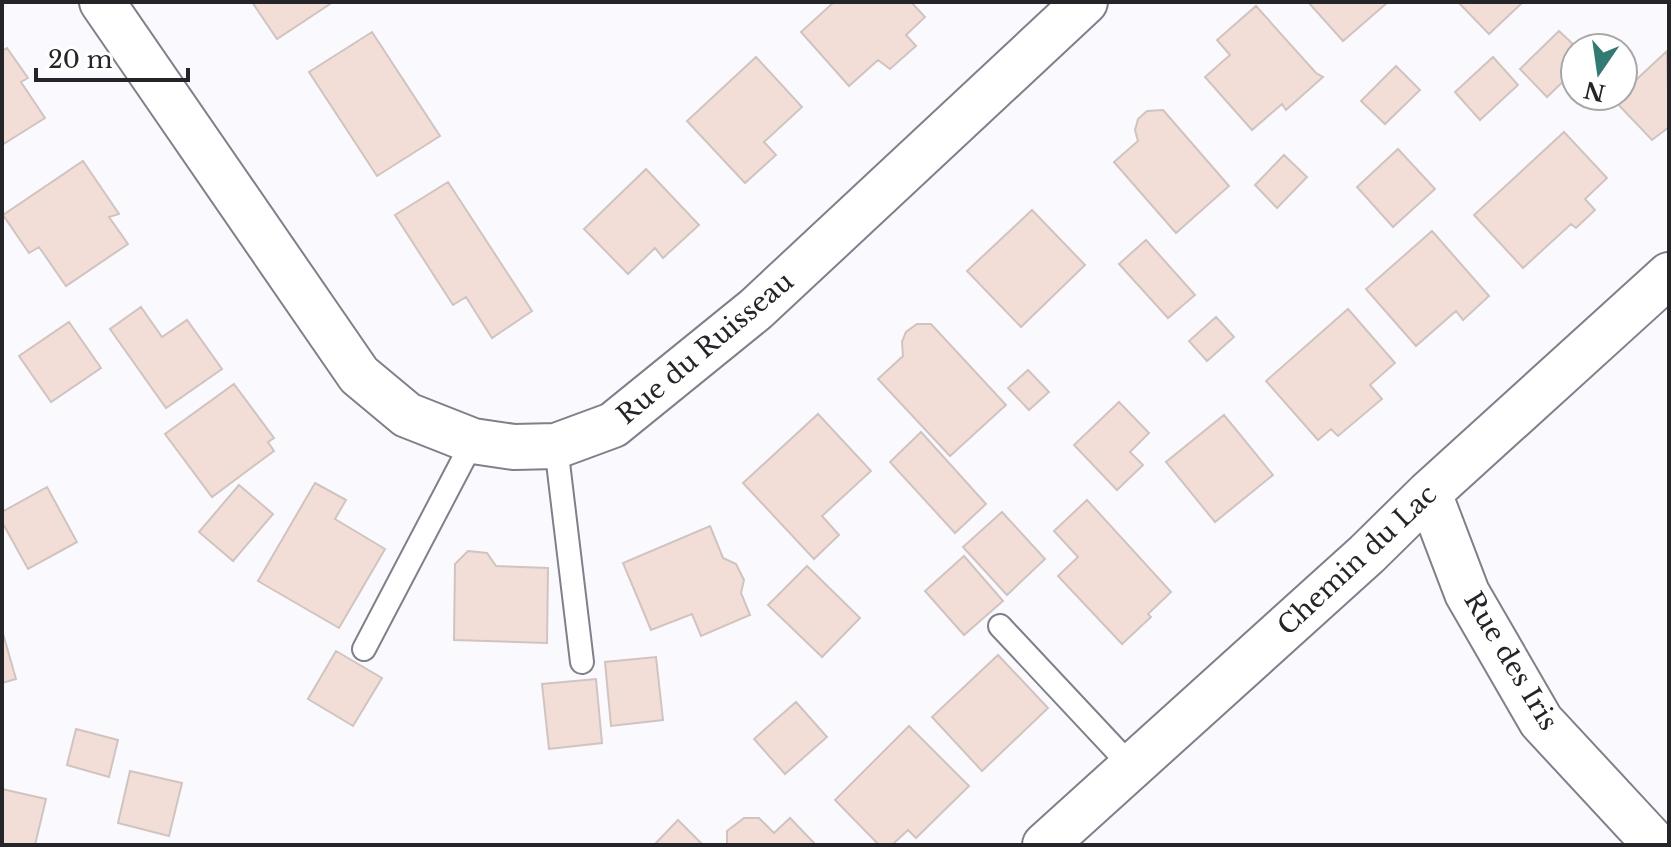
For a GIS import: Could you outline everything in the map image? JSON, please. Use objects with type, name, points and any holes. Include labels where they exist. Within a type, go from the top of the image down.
[{"type":"street","name":"Rue du Ruisseau","points":[[102,2],[359,375],[407,415],[473,441],[514,447],[556,446],[613,425],[756,309],[1085,2]]},
{"type":"street","name":"Chemin du Lac","points":[[1045,845],[1669,275]]},
{"type":"street","name":"Rue des Iris","points":[[1429,493],[1467,593],[1541,721],[1656,845]]},
{"type":"lane","points":[[364,649],[473,441]]},
{"type":"lane","points":[[556,446],[582,662]]},
{"type":"lane","points":[[1000,626],[1132,767]]},
{"type":"building","points":[[252,2],[333,2],[277,39]]},
{"type":"building","points":[[834,2],[911,2],[925,17],[906,35],[916,46],[890,69],[878,60],[849,86],[801,32]]},
{"type":"building","points":[[1308,2],[1388,2],[1343,41]]},
{"type":"building","points":[[1458,2],[1523,2],[1489,34]]},
{"type":"building","points":[[1256,6],[1323,77],[1286,110],[1282,104],[1252,130],[1205,77],[1230,55],[1217,40]]},
{"type":"building","points":[[372,32],[440,136],[377,176],[309,72]]},
{"type":"building","points":[[1560,32],[1559,85],[1547,97],[1520,69]]},
{"type":"building","points":[[7,48],[28,78],[21,82],[45,118],[2,145],[2,51]]},
{"type":"building","points":[[1667,51],[1669,127],[1652,140],[1625,112],[1639,112],[1639,77]]},
{"type":"building","points":[[756,57],[802,107],[764,142],[776,155],[745,183],[687,121]]},
{"type":"building","points":[[1493,57],[1518,85],[1480,120],[1455,92]]},
{"type":"building","points":[[1396,66],[1420,90],[1385,124],[1361,101]]},
{"type":"building","points":[[1163,110],[1229,186],[1176,233],[1114,162],[1138,141],[1135,130],[1138,119],[1147,111]]},
{"type":"building","points":[[1564,132],[1607,178],[1585,199],[1595,210],[1576,228],[1571,224],[1523,268],[1474,215]]},
{"type":"building","points":[[1398,149],[1435,189],[1393,227],[1357,187]]},
{"type":"building","points":[[1284,155],[1307,177],[1277,208],[1255,185]]},
{"type":"building","points":[[83,161],[119,214],[109,217],[128,244],[66,286],[39,247],[29,253],[3,215]]},
{"type":"building","points":[[646,169],[699,225],[663,258],[655,248],[628,274],[584,229]]},
{"type":"building","points":[[448,182],[532,311],[492,338],[466,297],[453,305],[395,215]]},
{"type":"building","points":[[1032,210],[1085,265],[1021,327],[967,271]]},
{"type":"building","points":[[1432,231],[1489,296],[1463,320],[1456,311],[1416,346],[1366,289]]},
{"type":"building","points":[[1146,240],[1195,295],[1168,318],[1119,264]]},
{"type":"building","points":[[141,307],[162,337],[187,320],[222,369],[166,408],[110,329]]},
{"type":"building","points":[[1348,309],[1395,363],[1370,385],[1382,399],[1338,436],[1331,429],[1318,440],[1266,381]]},
{"type":"building","points":[[1216,317],[1234,337],[1207,361],[1189,341]]},
{"type":"building","points":[[69,322],[101,368],[51,402],[19,356]]},
{"type":"building","points":[[917,324],[931,324],[1006,405],[950,456],[878,379],[903,356],[902,342],[906,332]]},
{"type":"building","points":[[1028,370],[1049,392],[1029,410],[1008,388]]},
{"type":"building","points":[[234,384],[274,438],[268,442],[274,451],[212,497],[165,434]]},
{"type":"building","points":[[1119,402],[1149,433],[1130,452],[1143,465],[1117,490],[1074,445]]},
{"type":"building","points":[[818,414],[871,471],[822,516],[839,535],[814,559],[743,483]]},
{"type":"building","points":[[1224,415],[1273,475],[1215,522],[1166,462]]},
{"type":"building","points":[[921,432],[986,504],[955,533],[890,462]]},
{"type":"building","points":[[315,483],[346,500],[335,519],[385,549],[339,628],[258,581]]},
{"type":"building","points":[[239,485],[273,514],[233,561],[199,532]]},
{"type":"building","points":[[47,487],[77,542],[28,569],[2,522],[2,512]]},
{"type":"building","points":[[1087,500],[1171,592],[1148,614],[1151,617],[1122,644],[1058,576],[1078,557],[1054,531]]},
{"type":"building","points":[[1002,512],[1045,559],[1007,595],[963,547]]},
{"type":"building","points":[[710,526],[723,558],[736,564],[744,580],[741,593],[750,615],[701,636],[692,614],[651,630],[623,563]]},
{"type":"building","points":[[468,551],[487,553],[496,566],[548,568],[547,643],[454,640],[455,564]]},
{"type":"building","points":[[964,556],[1003,601],[964,635],[925,591]]},
{"type":"building","points":[[807,566],[860,618],[822,657],[768,605]]},
{"type":"building","points":[[2,630],[16,679],[2,683]]},
{"type":"building","points":[[336,651],[382,678],[353,726],[308,699]]},
{"type":"building","points":[[998,655],[1048,708],[982,771],[932,717]]},
{"type":"building","points":[[656,657],[663,720],[611,726],[605,662]]},
{"type":"building","points":[[596,679],[602,743],[549,749],[542,684]]},
{"type":"building","points":[[796,702],[827,737],[785,774],[754,739]]},
{"type":"building","points":[[909,726],[969,786],[916,838],[908,830],[892,845],[879,845],[835,800]]},
{"type":"building","points":[[76,729],[118,740],[109,777],[67,765]]},
{"type":"building","points":[[130,771],[182,783],[169,836],[118,823]]},
{"type":"building","points":[[2,789],[46,799],[35,845],[2,845]]},
{"type":"building","points":[[744,818],[759,818],[774,833],[790,818],[816,845],[727,845],[727,831]]},
{"type":"building","points":[[678,820],[703,845],[654,845]]}]
